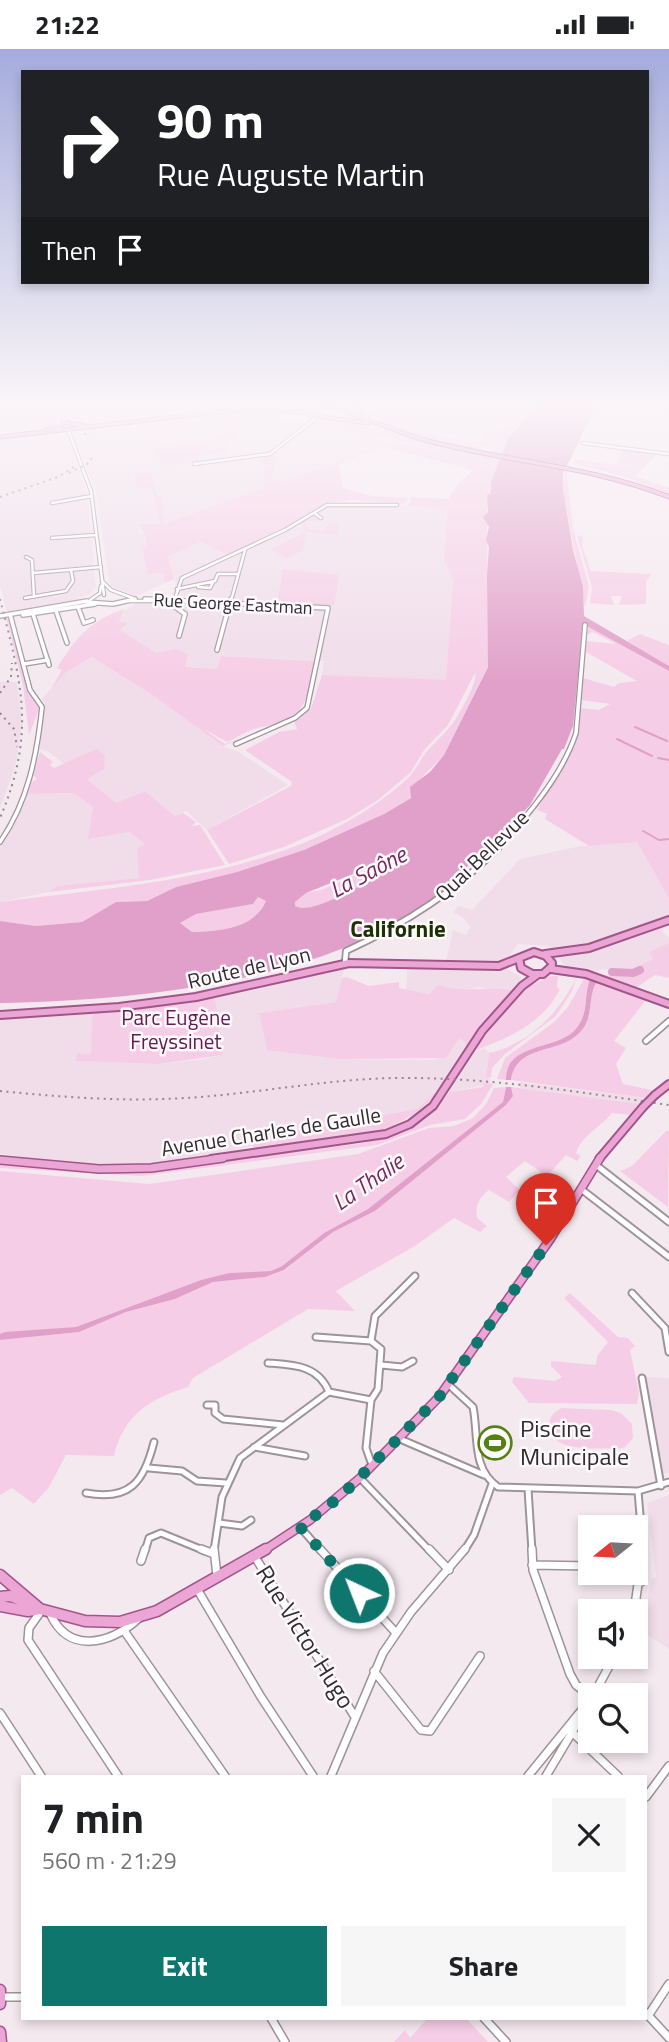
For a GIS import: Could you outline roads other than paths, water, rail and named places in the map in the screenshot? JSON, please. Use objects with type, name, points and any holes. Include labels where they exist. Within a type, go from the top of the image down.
[{"type":"main road","points":[[522,969],[537,975],[570,953],[669,920]]},
{"type":"main road","points":[[522,986],[519,958],[530,951],[545,954],[570,953]]},
{"type":"main road","points":[[545,954],[551,966]]},
{"type":"main road","name":"Route de Lyon","points":[[504,965],[519,958]]},
{"type":"main road","name":"Route de Lyon","points":[[0,1015],[119,1007],[196,997],[345,963],[461,967],[504,965],[522,969]]},
{"type":"main road","points":[[551,966],[586,974],[669,1005]]},
{"type":"main road","name":"Avenue Charles de Gaulle","points":[[0,1160],[99,1169],[150,1168],[353,1142],[386,1134],[410,1124],[433,1106],[482,1031],[522,986],[537,975]]},
{"type":"main road","points":[[0,1597],[10,1596],[42,1609],[105,1623],[139,1618],[218,1577],[300,1527],[360,1478],[449,1385],[615,1135],[655,1094],[669,1084]]},
{"type":"main road","points":[[0,1575],[42,1609]]},
{"type":"main road","points":[[0,1606],[28,1611],[42,1609]]},
{"type":"main road","points":[[0,2032],[1,2042]]},
{"type":"street","points":[[52,503],[86,497]]},
{"type":"street","points":[[86,601],[98,596],[102,580],[92,497]]},
{"type":"street","points":[[178,636],[185,614],[170,604],[183,578],[338,503],[397,505]]},
{"type":"street","points":[[314,513],[321,518]]},
{"type":"street","points":[[52,538],[96,535]]},
{"type":"street","points":[[217,650],[246,549]]},
{"type":"street","points":[[26,557],[32,560],[34,597]]},
{"type":"street","points":[[33,573],[100,567]]},
{"type":"street","points":[[24,598],[65,591],[73,581],[71,570]]},
{"type":"street","points":[[177,589],[210,588],[218,574],[238,574]]},
{"type":"street","points":[[102,580],[123,598]]},
{"type":"street","points":[[101,585],[103,598]]},
{"type":"street","points":[[16,616],[117,593]]},
{"type":"street","name":"Rue George Eastman","points":[[103,598],[113,604],[123,598],[328,608],[310,703],[302,714],[236,744]]},
{"type":"street","points":[[0,616],[95,604]]},
{"type":"street","points":[[78,607],[84,623],[93,620]]},
{"type":"street","points":[[55,609],[67,643]]},
{"type":"street","points":[[0,842],[14,821],[21,800],[41,711],[41,703],[30,690],[10,614]]},
{"type":"street","points":[[24,664],[48,662],[33,614]]},
{"type":"street","name":"Quai Bellevue","points":[[345,963],[346,951],[393,930],[431,906],[494,849],[530,811],[572,745],[576,733],[585,625]]},
{"type":"street","points":[[646,1041],[669,1021]]},
{"type":"street","points":[[596,1165],[669,1222]]},
{"type":"street","points":[[581,1189],[669,1257]]},
{"type":"street","points":[[371,1341],[375,1316],[415,1276]]},
{"type":"street","points":[[632,1293],[665,1328],[669,1352]]},
{"type":"street","points":[[316,1337],[371,1341],[380,1346],[378,1389],[371,1400],[366,1448],[372,1465]]},
{"type":"street","points":[[380,1365],[402,1367],[413,1361]]},
{"type":"street","points":[[268,1363],[312,1369],[321,1374],[330,1392]]},
{"type":"street","points":[[642,1378],[661,1486]]},
{"type":"street","points":[[449,1385],[473,1407],[478,1454],[484,1475]]},
{"type":"street","points":[[218,1577],[214,1554],[226,1483],[236,1462],[330,1392],[371,1400]]},
{"type":"street","points":[[207,1405],[215,1405],[215,1413],[223,1419],[284,1425]]},
{"type":"street","points":[[400,1439],[484,1475],[492,1484],[504,1488],[638,1491],[669,1482]]},
{"type":"street","points":[[86,1493],[109,1497],[139,1482],[149,1468],[154,1442]]},
{"type":"street","points":[[254,1447],[269,1453],[305,1456]]},
{"type":"street","points":[[149,1468],[182,1471],[197,1481],[226,1483]]},
{"type":"street","points":[[360,1478],[449,1570]]},
{"type":"street","points":[[331,1775],[374,1671],[396,1633],[449,1570],[474,1535],[492,1484]]},
{"type":"street","points":[[528,1489],[532,1565],[570,1674],[578,1687]]},
{"type":"street","points":[[638,1491],[640,1515]]},
{"type":"street","points":[[219,1523],[242,1526],[251,1520]]},
{"type":"street","points":[[300,1527],[396,1633]]},
{"type":"street","points":[[141,1561],[149,1538],[161,1533],[214,1554]]},
{"type":"street","name":"Rue Victor Hugo","points":[[255,1556],[355,1717]]},
{"type":"street","points":[[532,1565],[578,1566]]},
{"type":"street","points":[[197,1588],[261,1697],[312,1775]]},
{"type":"street","points":[[117,1775],[28,1640],[29,1628],[42,1609],[54,1627],[79,1640],[104,1640],[125,1632],[139,1618]]},
{"type":"street","points":[[125,1632],[224,1775]]},
{"type":"street","points":[[374,1671],[421,1730],[430,1731],[480,1656]]},
{"type":"street","points":[[0,1713],[40,1775]]},
{"type":"street","points":[[529,1775],[578,1713]]},
{"type":"street","points":[[547,1775],[578,1722]]},
{"type":"street","points":[[573,1732],[617,1775]]},
{"type":"street","points":[[647,1796],[669,1766]]},
{"type":"street","points":[[669,1984],[647,2015],[669,2038]]},
{"type":"street","points":[[3,1996],[21,1997]]},
{"type":"street","points":[[272,2020],[285,2042]]},
{"type":"street","points":[[486,2020],[506,2042]]},
{"type":"waterway","points":[[635,727],[667,741]]},
{"type":"waterway","points":[[617,739],[652,756]]},
{"type":"waterway","points":[[658,758],[669,760]]},
{"type":"waterway","points":[[643,831],[659,840],[669,839]]},
{"type":"waterway","name":"La Thalie","points":[[612,972],[633,973],[640,970]]},
{"type":"railway","points":[[0,599],[14,658],[22,709],[18,760],[0,818]]},
{"type":"railway","points":[[0,693],[11,677],[12,663]]},
{"type":"railway","points":[[0,713],[14,729],[17,747]]},
{"type":"railway","points":[[0,1091],[92,1098],[162,1099],[343,1081],[430,1078],[533,1086],[669,1105]]},
{"type":"place","name":"Piscine Municipale","points":[[495,1443]]},
{"type":"district","name":"Californie","points":[[398,929]]},
{"type":"water label","name":"La Saône","points":[[368,872]]},
{"type":"park label","name":"Parc Eugène Freyssinet","points":[[176,1030]]}]
